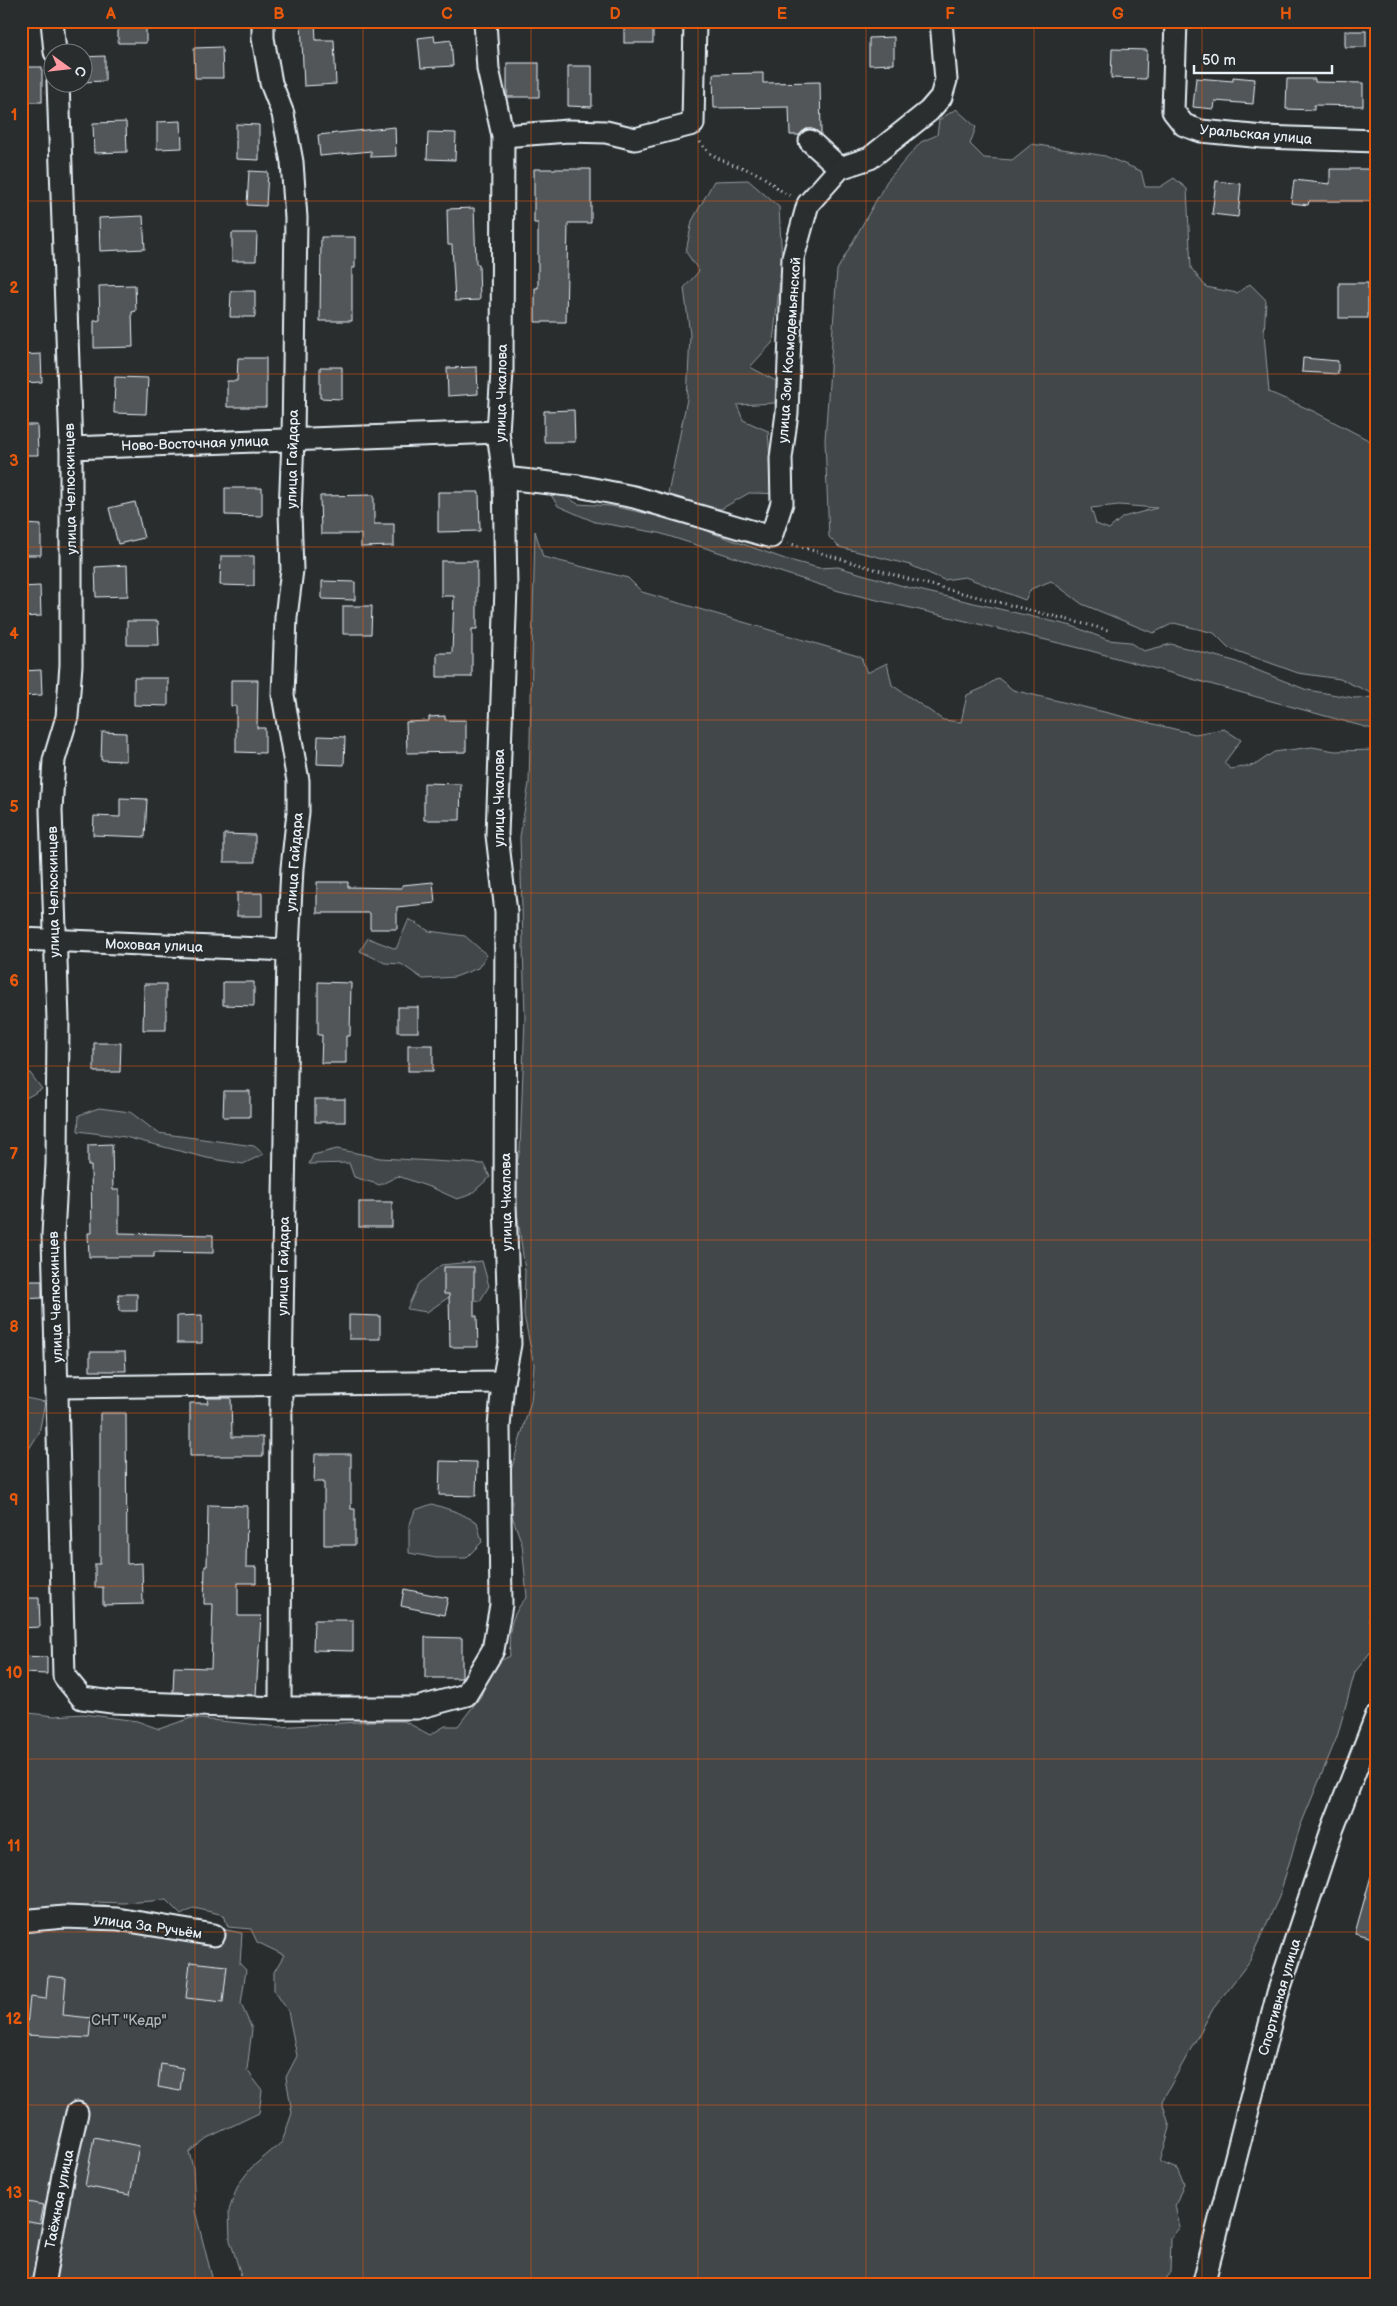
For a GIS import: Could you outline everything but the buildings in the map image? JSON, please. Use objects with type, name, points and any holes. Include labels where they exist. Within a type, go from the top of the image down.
[{"type":"street","points":[[52,21],[54,42]]},
{"type":"street","name":"улица Гайдара","points":[[263,21],[263,38],[272,83],[283,114],[292,162],[296,218],[293,315],[293,440],[290,512],[292,570],[286,617],[283,695],[298,781],[298,812],[292,868],[288,950],[281,1386],[280,1708]]},
{"type":"street","name":"улица Чкалова","points":[[82,1698],[112,1702],[280,1708],[417,1708],[466,1695],[493,1650],[501,1605],[500,1427],[503,1382],[510,1344],[505,1205],[506,912],[497,836],[506,588],[504,478],[498,432],[502,371],[503,136],[488,69],[485,21]]},
{"type":"street","points":[[503,136],[568,131],[606,132],[635,139],[693,124],[695,21]]},
{"type":"street","name":"улица Зои Космодемьянской","points":[[771,537],[782,503],[781,458],[787,414],[793,258],[808,204],[840,168],[870,158],[929,111],[941,97],[946,80],[941,21]]},
{"type":"street","name":"Уральская улица","points":[[1176,21],[1173,112],[1184,125],[1201,131],[1263,137],[1376,141]]},
{"type":"street","name":"улица Челюскинцев","points":[[58,92],[71,448],[71,665],[67,717],[54,760],[51,810],[58,1020],[57,1164],[53,1234],[58,1387],[62,1660],[64,1676],[82,1698]]},
{"type":"street","points":[[810,141],[840,168]]},
{"type":"street","name":"Ново-Восточная улица","points":[[71,448],[498,432]]},
{"type":"street","points":[[504,478],[578,486],[634,497],[771,537]]},
{"type":"street","name":"Моховая улица","points":[[21,939],[288,950]]},
{"type":"street","points":[[58,1387],[281,1386],[503,1382]]},
{"type":"street","name":"Спортивная улица","points":[[1203,2285],[1278,1994],[1331,1833],[1376,1717]]},
{"type":"street","name":"улица За Ручьём","points":[[21,1921],[64,1917],[117,1919],[214,1935]]},
{"type":"street","name":"Таёжная улица","points":[[43,2285],[64,2169],[77,2113]]},
{"type":"path","points":[[693,124],[697,138],[707,152],[731,165],[761,176],[784,193],[808,204]]},
{"type":"path","points":[[771,537],[830,557],[911,580],[1108,630]]},
{"type":"green space","points":[[956,109],[976,127],[970,144],[984,158],[1012,160],[1032,144],[1105,156],[1141,171],[1145,187],[1160,187],[1174,178],[1187,189],[1191,268],[1206,287],[1237,293],[1250,284],[1266,300],[1264,334],[1269,392],[1313,411],[1376,444],[1376,656],[1368,674],[1376,675],[1376,695],[1340,679],[1298,673],[1229,648],[1214,633],[1174,623],[1153,633],[1082,604],[1051,581],[1031,589],[1025,600],[965,577],[944,580],[910,565],[839,547],[829,537],[825,440],[837,270],[887,181],[921,142],[937,135],[939,120]],"holes":[[[1119,505],[1157,508],[1123,517],[1109,529],[1096,524],[1091,508]]]},
{"type":"green space","points":[[748,180],[779,207],[782,262],[773,342],[750,367],[776,381],[775,403],[737,405],[743,420],[768,431],[771,474],[789,494],[749,493],[721,509],[667,499],[687,399],[690,335],[684,288],[699,271],[686,252],[692,221],[714,181]]},
{"type":"green space","points":[[560,493],[578,504],[611,506],[673,519],[785,559],[819,568],[838,567],[910,588],[1072,626],[1108,640],[1130,642],[1144,651],[1171,644],[1234,661],[1307,690],[1355,698],[1376,697],[1376,730],[1084,649],[839,591],[659,533],[595,522],[558,506],[551,495]]},
{"type":"green space","name":"СНТ \"Кедр\"","points":[[535,531],[543,557],[628,578],[642,592],[861,657],[867,673],[887,663],[892,685],[943,720],[961,722],[967,695],[983,688],[998,678],[1013,690],[1195,734],[1224,729],[1241,740],[1224,763],[1231,769],[1255,765],[1274,752],[1312,747],[1335,751],[1376,750],[1376,1598],[1369,1618],[1376,1645],[1355,1672],[1337,1737],[1300,1827],[1279,1897],[1249,1962],[1213,2009],[1162,2101],[1170,2128],[1160,2162],[1177,2169],[1184,2183],[1175,2206],[1180,2227],[1171,2238],[1170,2272],[1163,2285],[244,2285],[230,2240],[229,2210],[238,2185],[251,2168],[282,2142],[292,2113],[286,2077],[297,2056],[288,2011],[274,1990],[274,1972],[284,1955],[257,1942],[251,1929],[228,1927],[224,1915],[194,1908],[181,1915],[166,1900],[123,1903],[96,1902],[91,1906],[105,1906],[242,1933],[240,1964],[246,1970],[241,2004],[252,2029],[247,2070],[262,2090],[259,2113],[207,2138],[189,2152],[193,2168],[195,2211],[214,2285],[21,2285],[21,1712],[54,1716],[83,1714],[137,1721],[159,1729],[191,1718],[279,1727],[372,1721],[404,1721],[430,1735],[445,1726],[458,1726],[481,1696],[492,1665],[510,1656],[509,1639],[511,1624],[517,1610],[527,1597],[522,1544],[511,1513],[510,1474],[531,1401],[534,1365],[524,1315],[525,1271],[513,1181],[520,1149],[525,1017],[520,837],[529,783]]},
{"type":"green space","points":[[409,919],[429,931],[465,936],[487,955],[478,968],[455,977],[423,979],[401,964],[385,963],[360,951],[368,938],[396,949]]},
{"type":"green space","points":[[21,1072],[30,1073],[42,1089],[21,1103]]},
{"type":"green space","points":[[99,1108],[130,1112],[158,1133],[254,1146],[264,1154],[243,1164],[207,1158],[125,1137],[78,1131],[79,1115]]},
{"type":"green space","points":[[337,1149],[380,1158],[484,1164],[490,1177],[470,1195],[457,1199],[398,1176],[380,1185],[354,1177],[349,1163],[309,1164],[313,1155]]},
{"type":"green space","points":[[482,1261],[489,1286],[480,1301],[452,1295],[427,1312],[407,1309],[418,1284],[441,1265]]},
{"type":"green space","points":[[21,1397],[45,1402],[39,1433],[27,1452],[21,1450]]},
{"type":"green space","points":[[432,1504],[457,1512],[477,1522],[482,1542],[466,1558],[436,1558],[409,1553],[409,1527],[415,1510]]}]
